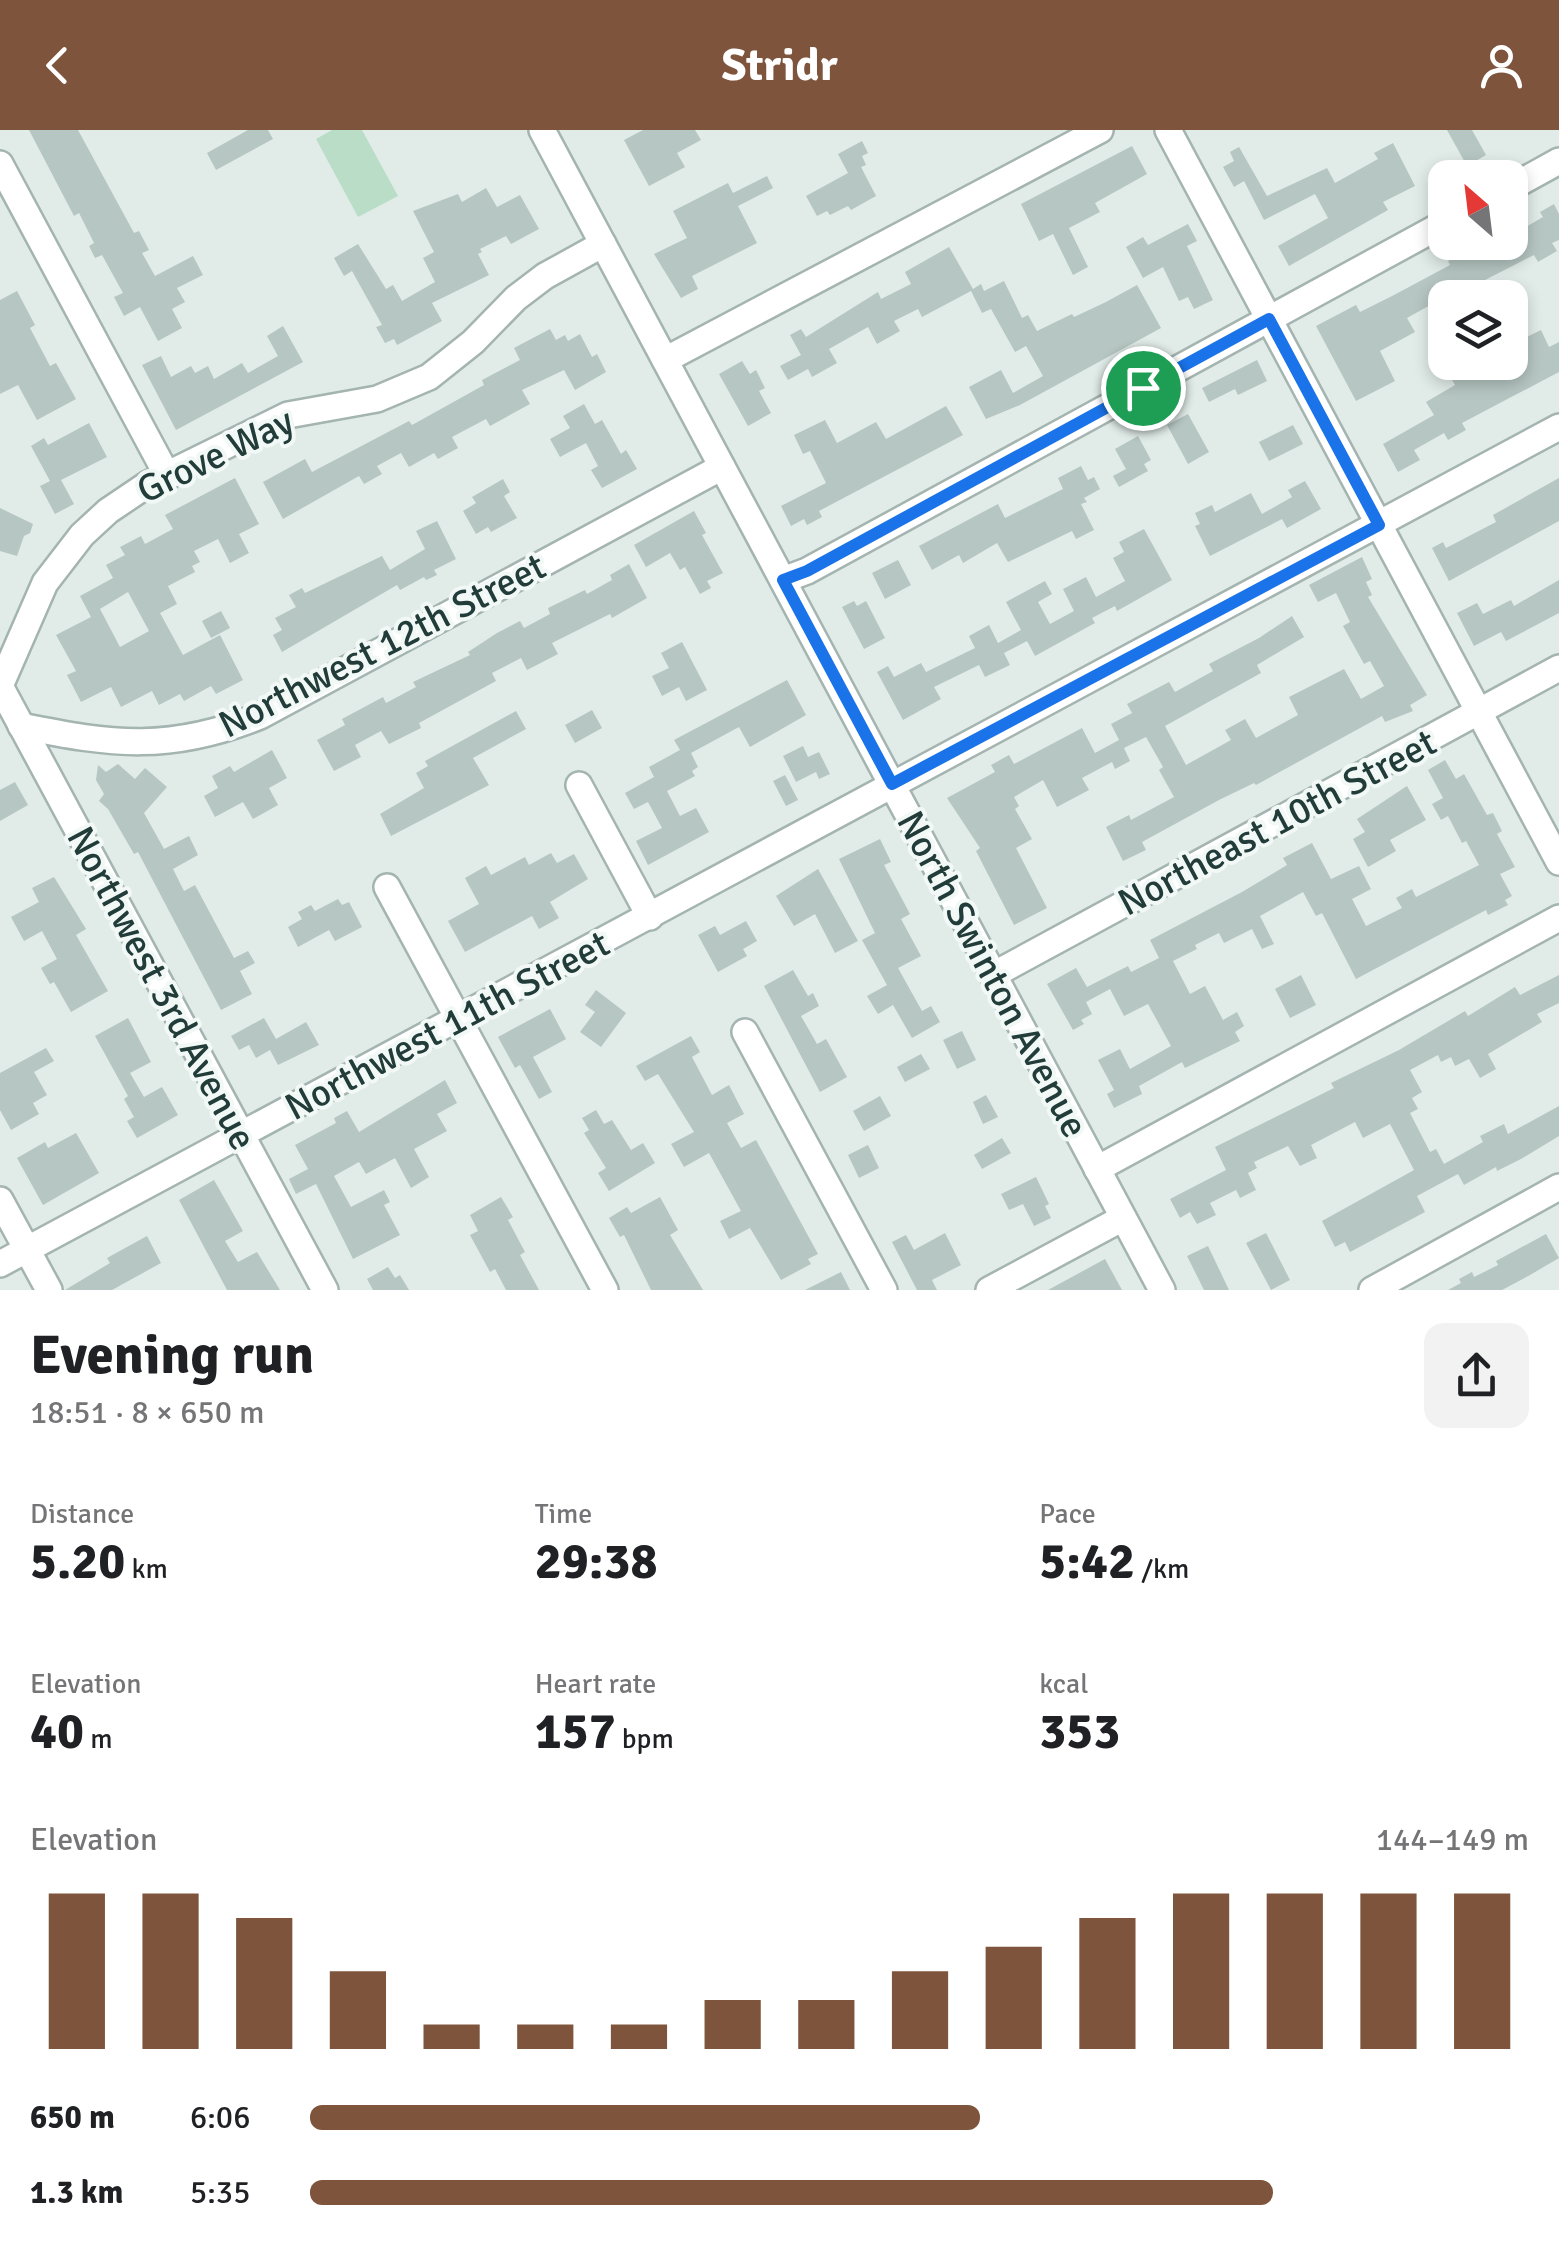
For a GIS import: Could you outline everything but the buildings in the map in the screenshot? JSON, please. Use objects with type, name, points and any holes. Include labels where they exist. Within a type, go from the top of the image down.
[{"type":"street","name":"North Swinton Avenue","points":[[542,130],[1162,1290]]},
{"type":"street","points":[[665,360],[1100,130]]},
{"type":"street","points":[[1168,130],[1559,862]]},
{"type":"street","points":[[1528,178],[1559,161]]},
{"type":"street","points":[[0,164],[168,477]]},
{"type":"street","points":[[783,580],[807,571],[1428,232]]},
{"type":"street","name":"Grove Way","points":[[2,696],[33,604],[66,554],[108,511],[148,484],[288,415],[377,399],[429,377],[473,342],[516,298],[545,276],[602,244]]},
{"type":"street","name":"Northwest 11th Street","points":[[0,1264],[1559,426]]},
{"type":"street","name":"Northwest 12th Street","points":[[21,726],[131,743],[192,739],[226,730],[260,716],[722,468]]},
{"type":"street","name":"Northeast 10th Street","points":[[993,974],[1559,668]]},
{"type":"street","name":"Northwest 3rd Avenue","points":[[2,696],[325,1290]]},
{"type":"street","points":[[579,785],[650,917]]},
{"type":"street","points":[[387,887],[605,1290]]},
{"type":"street","points":[[1097,1169],[1559,918]]},
{"type":"street","points":[[745,1032],[884,1290]]},
{"type":"street","points":[[1372,1290],[1559,1188]]},
{"type":"street","points":[[0,1200],[49,1290]]},
{"type":"street","points":[[990,1290],[1123,1218]]},
{"type":"green space","points":[[332,130],[362,130],[398,196],[358,217],[316,139]]},
{"type":"route","points":[[1269,319],[1379,525],[892,784],[783,580],[807,571],[1143,388],[1269,319]]}]
